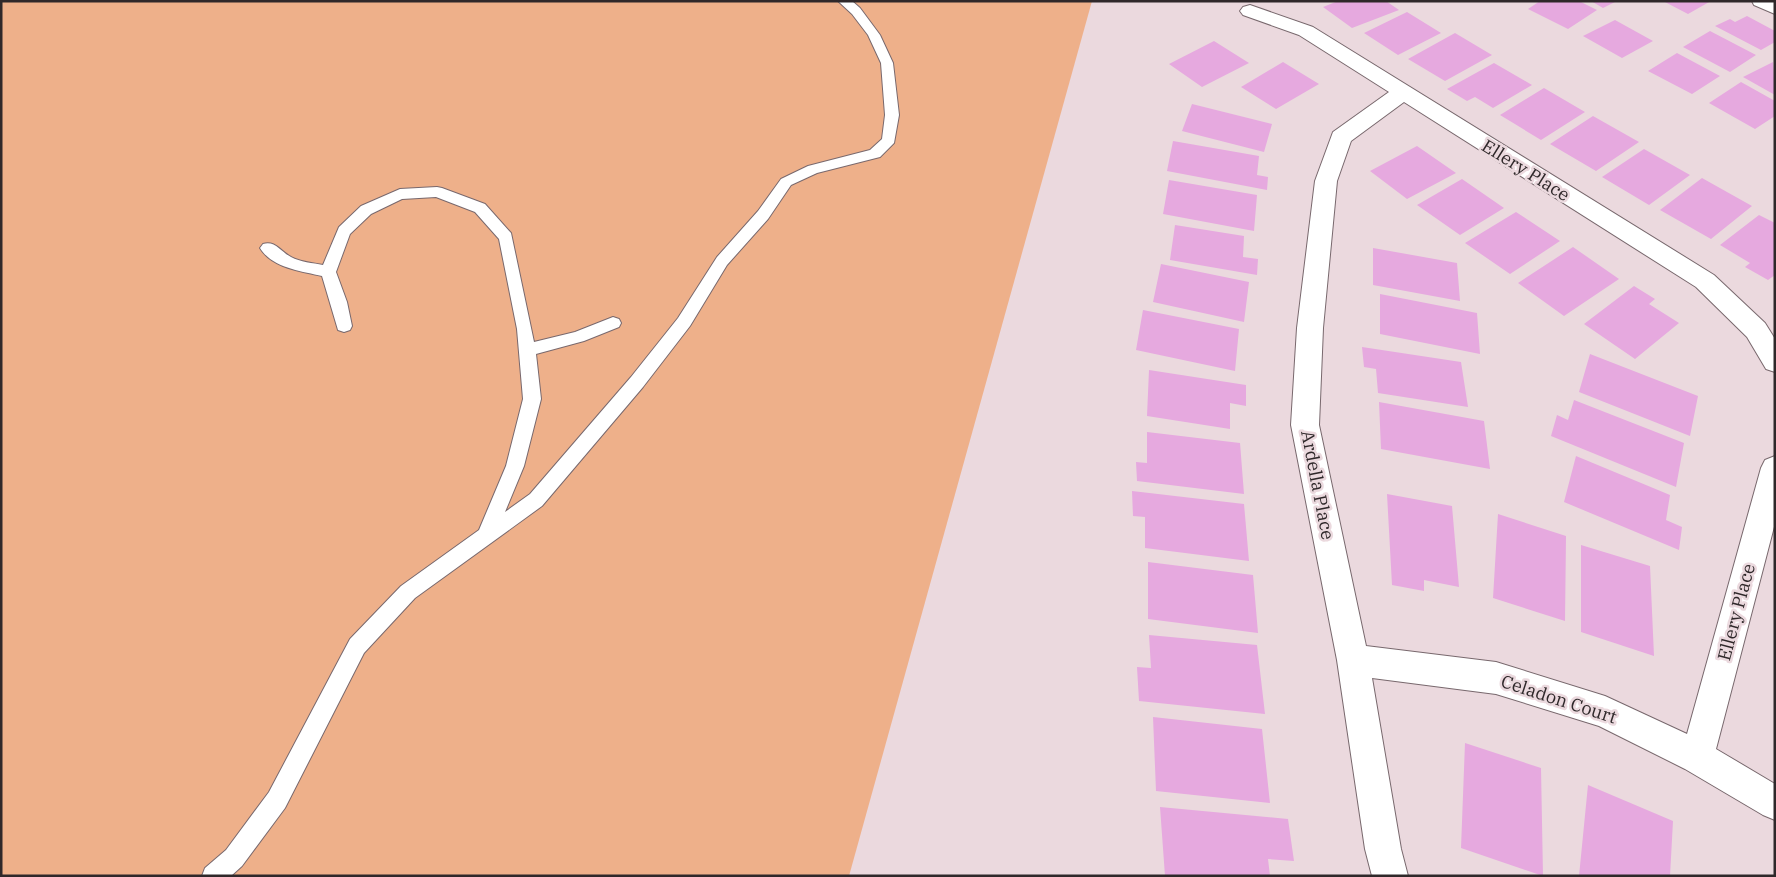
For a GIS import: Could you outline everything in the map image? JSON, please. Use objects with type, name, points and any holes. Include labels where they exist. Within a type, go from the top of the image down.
[{"type":"street","points":[[1761,1],[1775,8]]},
{"type":"street","name":"Ellery Place","points":[[1250,11],[1306,31],[1402,93],[1705,281],[1756,330],[1775,362]]},
{"type":"street","name":"Ardella Place","points":[[1390,876],[1383,849],[1353,660],[1305,425],[1310,328],[1326,181],[1341,137],[1402,93]]},
{"type":"street","name":"Ellery Place","points":[[1697,757],[1775,468]]},
{"type":"street","name":"Celadon Court","points":[[1353,660],[1496,678],[1605,712],[1697,757],[1775,803]]},
{"type":"lane","points":[[213,876],[234,858],[277,800],[322,709],[357,646],[408,592],[536,500],[637,382],[684,322],[722,261],[763,215],[786,182],[813,169],[876,154],[889,140],[892,115],[886,63],[874,35],[856,11],[844,1]]},
{"type":"lane","points":[[344,326],[339,302],[328,272],[344,230],[366,210],[400,194],[437,192],[480,208],[506,237],[525,329],[532,399],[515,466],[487,535]]},
{"type":"lane","points":[[268,248],[287,262],[328,272]]},
{"type":"lane","points":[[527,350],[578,337],[613,323]]},
{"type":"shaded area","points":[[1,1],[1092,1],[849,876],[1,876]]},
{"type":"building","points":[[1338,1],[1386,1],[1399,10],[1352,28],[1323,7]]},
{"type":"building","points":[[1540,1],[1579,1],[1597,10],[1568,29],[1528,9]]},
{"type":"building","points":[[1591,1],[1617,1],[1603,8]]},
{"type":"building","points":[[1663,1],[1711,1],[1688,14]]},
{"type":"building","points":[[1407,12],[1441,33],[1398,55],[1364,33]]},
{"type":"building","points":[[1747,16],[1775,31],[1775,42],[1761,50],[1715,26],[1730,19],[1735,22]]},
{"type":"building","points":[[1615,20],[1653,41],[1622,58],[1583,36]]},
{"type":"building","points":[[1710,31],[1756,55],[1730,72],[1683,47]]},
{"type":"building","points":[[1455,33],[1492,55],[1445,81],[1408,59]]},
{"type":"building","points":[[1214,41],[1249,63],[1202,87],[1169,64]]},
{"type":"building","points":[[1677,53],[1720,76],[1692,94],[1648,71]]},
{"type":"building","points":[[1283,62],[1319,84],[1276,109],[1241,87]]},
{"type":"building","points":[[1773,62],[1775,95],[1743,77]]},
{"type":"building","points":[[1494,63],[1532,85],[1493,108],[1475,97],[1467,101],[1447,89]]},
{"type":"building","points":[[1741,82],[1775,101],[1775,116],[1755,129],[1709,103]]},
{"type":"building","points":[[1544,88],[1585,112],[1541,140],[1500,115]]},
{"type":"building","points":[[1192,104],[1272,124],[1264,152],[1182,131]]},
{"type":"building","points":[[1593,116],[1639,142],[1596,171],[1550,144]]},
{"type":"building","points":[[1173,141],[1259,156],[1257,175],[1268,177],[1267,190],[1167,171]]},
{"type":"building","points":[[1417,146],[1456,173],[1407,199],[1370,171]]},
{"type":"building","points":[[1644,149],[1690,175],[1649,205],[1602,177]]},
{"type":"building","points":[[1702,178],[1752,206],[1711,239],[1660,210]]},
{"type":"building","points":[[1462,179],[1504,208],[1460,235],[1417,205]]},
{"type":"building","points":[[1169,180],[1257,195],[1254,231],[1163,214]]},
{"type":"building","points":[[1516,212],[1560,241],[1510,274],[1465,243]]},
{"type":"building","points":[[1759,215],[1775,223],[1775,275],[1768,280],[1745,267],[1750,263],[1720,245]]},
{"type":"building","points":[[1175,225],[1244,236],[1243,257],[1258,259],[1257,275],[1170,260]]},
{"type":"building","points":[[1573,247],[1619,279],[1564,316],[1518,283]]},
{"type":"building","points":[[1373,248],[1457,263],[1460,301],[1373,285]]},
{"type":"building","points":[[1161,264],[1249,282],[1244,322],[1153,302]]},
{"type":"building","points":[[1634,286],[1655,299],[1649,304],[1679,323],[1635,359],[1584,324]]},
{"type":"building","points":[[1380,294],[1477,313],[1480,354],[1380,334]]},
{"type":"building","points":[[1143,310],[1239,329],[1235,371],[1136,350]]},
{"type":"building","points":[[1362,347],[1461,362],[1468,407],[1378,393],[1376,369],[1364,367]]},
{"type":"building","points":[[1590,354],[1698,396],[1690,436],[1579,392]]},
{"type":"building","points":[[1149,370],[1246,385],[1246,406],[1230,403],[1230,429],[1147,416]]},
{"type":"building","points":[[1574,400],[1684,443],[1676,487],[1551,436],[1557,415],[1568,420]]},
{"type":"building","points":[[1379,402],[1484,421],[1490,469],[1381,449]]},
{"type":"building","points":[[1147,432],[1240,443],[1244,494],[1137,481],[1136,462],[1147,463]]},
{"type":"building","points":[[1576,456],[1670,495],[1666,520],[1682,527],[1679,550],[1564,502]]},
{"type":"building","points":[[1132,491],[1244,504],[1249,561],[1145,548],[1145,517],[1133,516]]},
{"type":"building","points":[[1387,494],[1452,506],[1459,587],[1424,580],[1424,591],[1392,585]]},
{"type":"building","points":[[1498,514],[1566,536],[1565,621],[1493,598]]},
{"type":"building","points":[[1581,545],[1650,566],[1654,656],[1581,632]]},
{"type":"building","points":[[1148,562],[1253,575],[1258,633],[1148,619]]},
{"type":"building","points":[[1149,635],[1257,645],[1265,714],[1139,701],[1137,667],[1151,668]]},
{"type":"building","points":[[1153,717],[1262,729],[1270,803],[1156,791]]},
{"type":"building","points":[[1465,743],[1541,768],[1543,876],[1461,848]]},
{"type":"building","points":[[1588,785],[1673,821],[1670,876],[1579,876]]},
{"type":"building","points":[[1160,807],[1288,819],[1294,861],[1268,859],[1270,876],[1165,876]]}]
